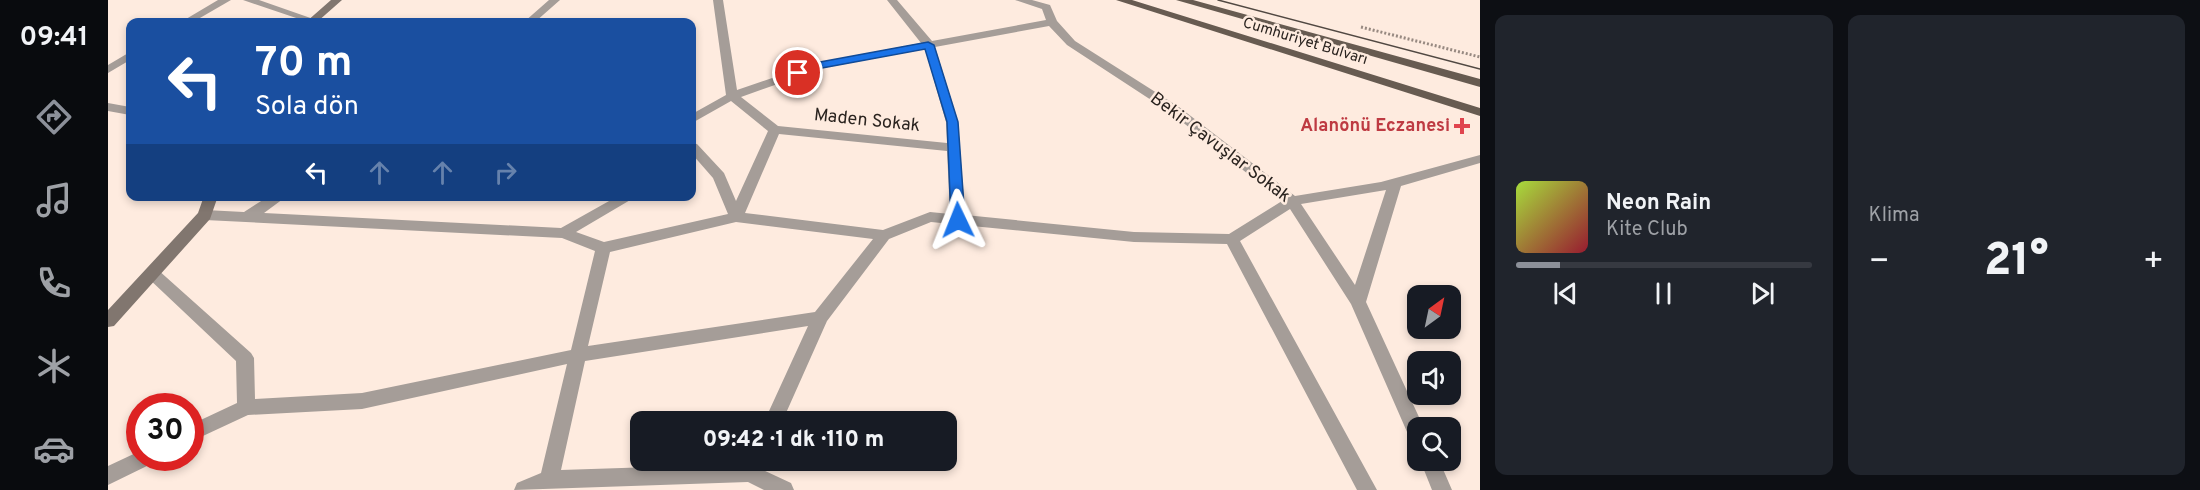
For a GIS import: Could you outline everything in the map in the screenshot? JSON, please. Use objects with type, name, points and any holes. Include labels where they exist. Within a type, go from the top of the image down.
[{"type":"main road","name":"Cumhuriyet Bulvarı","points":[[1121,0],[1480,112]]},
{"type":"main road","name":"Cumhuriyet Bulvarı","points":[[1180,0],[1480,83]]},
{"type":"street","points":[[193,18],[226,0]]},
{"type":"street","points":[[248,0],[302,18]]},
{"type":"street","points":[[318,18],[337,0]]},
{"type":"street","points":[[534,18],[555,0]]},
{"type":"street","points":[[718,0],[732,96],[775,130],[736,217]]},
{"type":"street","points":[[892,0],[928,45],[952,122],[958,220]]},
{"type":"street","name":"Bekir Çavuşlar Sokak","points":[[1020,0],[1046,7],[1052,22],[1071,43],[1175,110],[1292,201],[1358,302],[1410,417]]},
{"type":"street","points":[[696,117],[732,96],[820,65],[1052,22]]},
{"type":"street","points":[[108,70],[126,58]]},
{"type":"street","points":[[108,107],[126,110]]},
{"type":"street","name":"Maden Sokak","points":[[775,130],[955,148]]},
{"type":"street","points":[[696,156],[719,176],[736,217]]},
{"type":"street","points":[[205,214],[563,233],[603,248],[736,217],[884,235],[930,217],[1134,237],[1232,239],[1292,201],[1395,184],[1480,159]]},
{"type":"street","points":[[1358,302],[1395,184]]},
{"type":"street","points":[[108,321],[205,214],[209,201]]},
{"type":"street","points":[[247,217],[272,201]]},
{"type":"street","points":[[563,233],[621,201]]},
{"type":"street","points":[[778,411],[820,318],[884,235]]},
{"type":"street","points":[[1232,239],[1367,490]]},
{"type":"street","points":[[549,479],[603,248]]},
{"type":"street","points":[[152,273],[245,358],[246,407]]},
{"type":"street","points":[[204,427],[246,407],[362,401],[578,355],[820,318]]},
{"type":"street","points":[[108,476],[126,467]]},
{"type":"street","points":[[524,490],[549,479],[684,471]]},
{"type":"street","points":[[758,471],[784,490]]},
{"type":"street","points":[[1434,471],[1442,490]]},
{"type":"path","points":[[1354,26],[1480,57]]},
{"type":"tram line","points":[[1218,0],[1480,69]]},
{"type":"place","name":"Alanönü Eczanesi","points":[[1462,126]]},
{"type":"route","points":[[798,73],[820,65],[928,45],[952,122],[958,220]]}]
